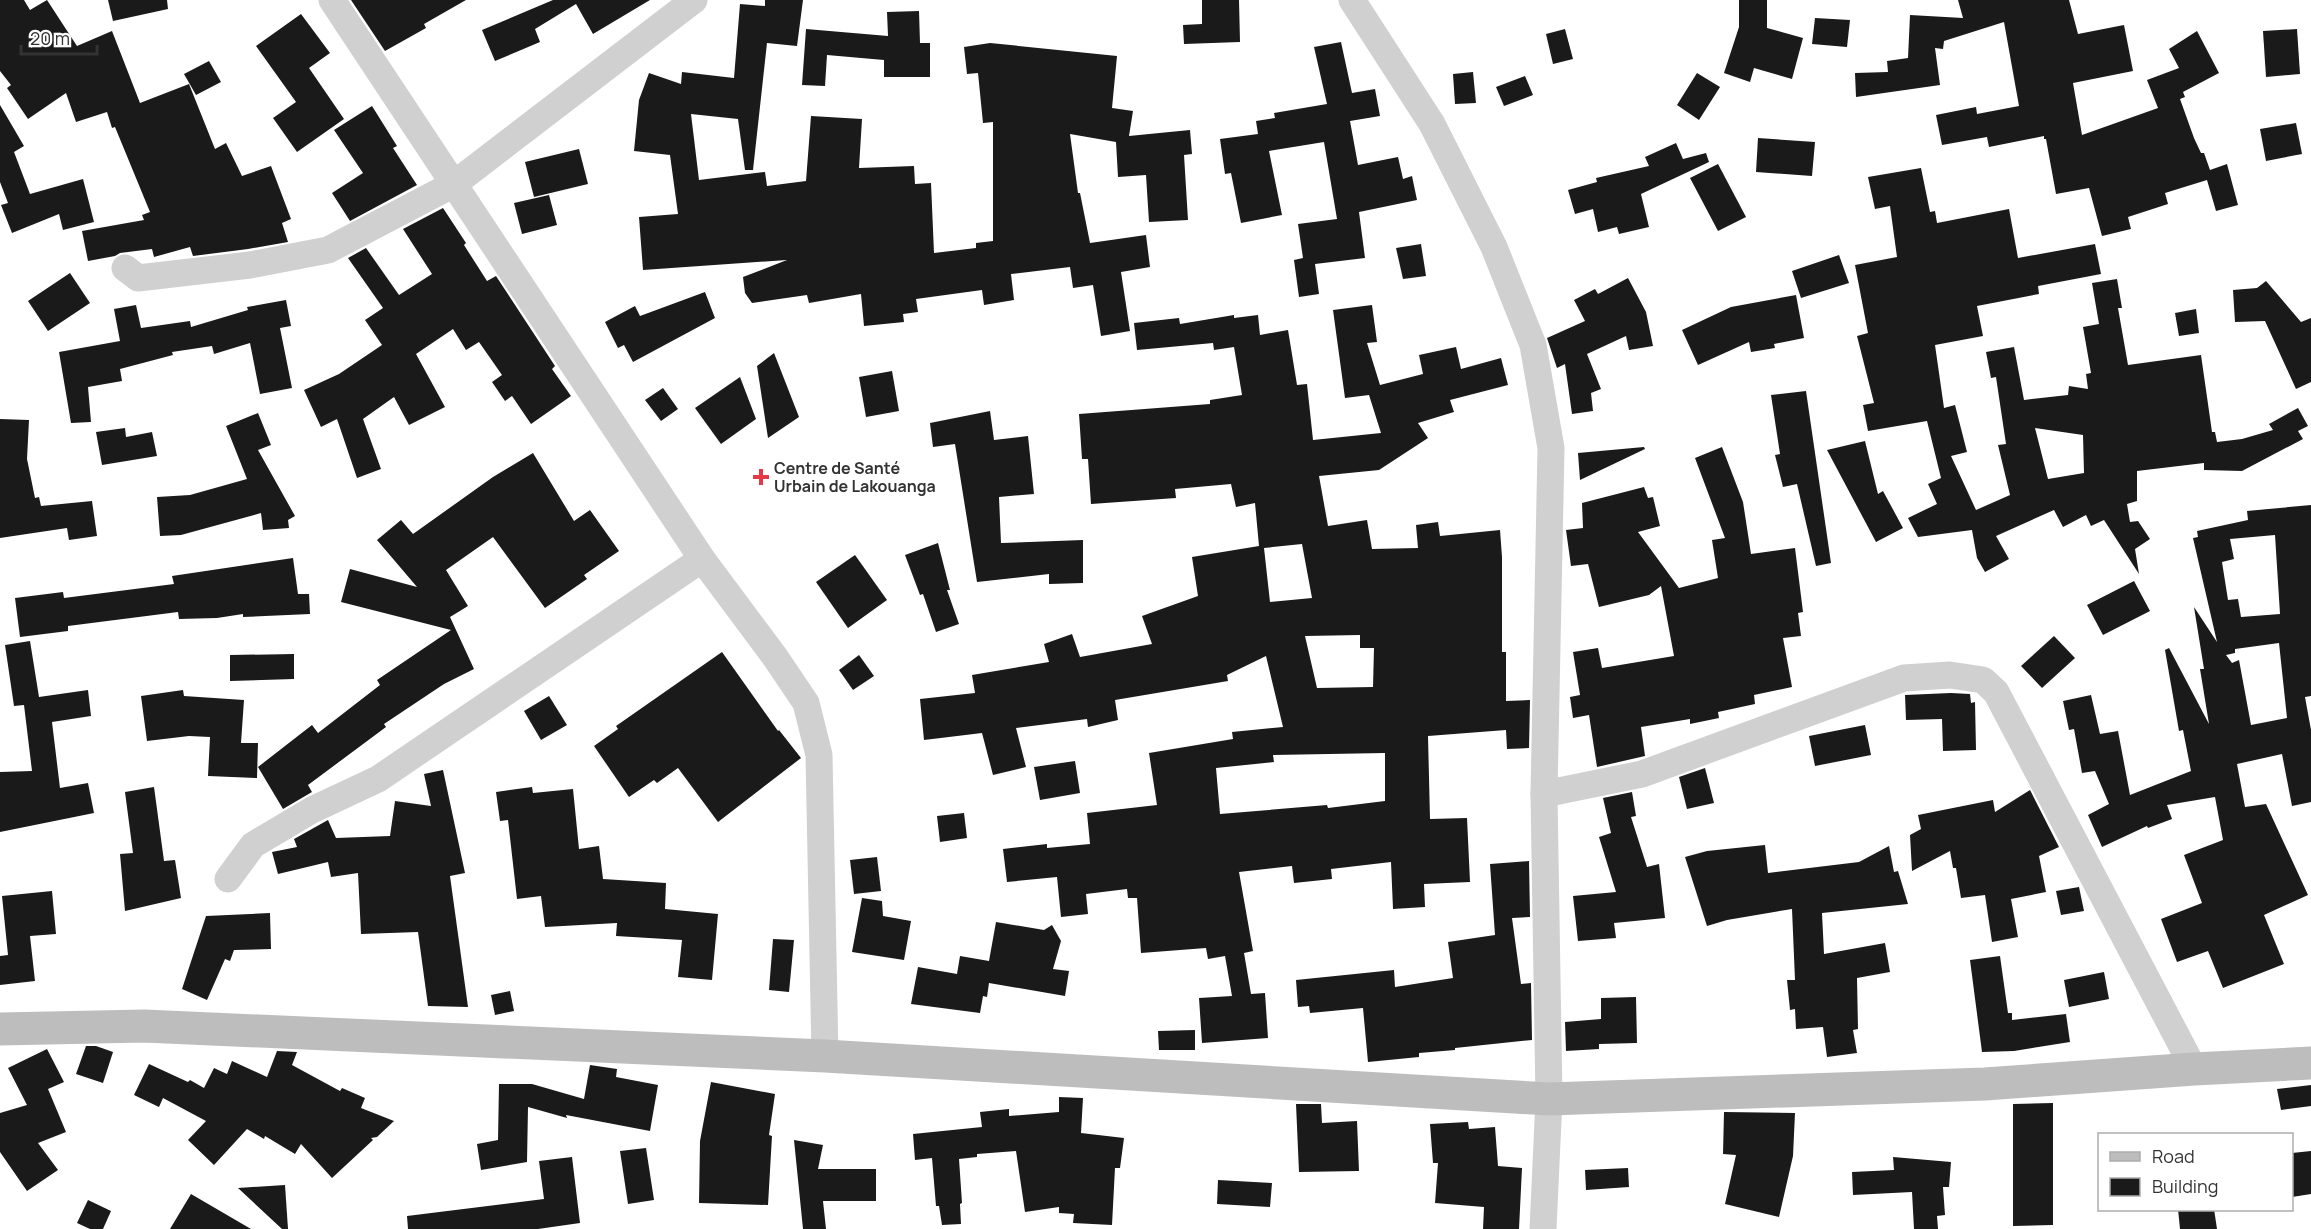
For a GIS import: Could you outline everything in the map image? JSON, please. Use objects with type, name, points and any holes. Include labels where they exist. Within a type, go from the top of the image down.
[{"type":"street","points":[[332,0],[702,559],[775,657],[806,703],[819,754],[825,1056]]},
{"type":"street","points":[[125,268],[138,278],[250,265],[328,250],[454,184],[694,0]]},
{"type":"street","points":[[1352,0],[1432,124],[1494,247],[1533,345],[1551,448],[1545,794],[1549,1099],[1543,1229]]},
{"type":"street","points":[[228,879],[253,845],[312,810],[378,779],[702,559]]},
{"type":"street","points":[[1545,794],[1642,774],[1904,678],[1950,675],[1983,680],[1996,692],[2194,1069]]},
{"type":"street","points":[[0,1029],[144,1026],[825,1056],[1549,1099],[1985,1084],[2311,1063]]},
{"type":"building","points":[[0,0],[24,0],[30,10],[47,0],[77,46],[112,31],[140,103],[189,84],[215,149],[226,143],[242,176],[271,166],[291,219],[282,223],[288,242],[193,256],[190,247],[154,257],[152,249],[120,253],[88,261],[82,231],[144,220],[142,215],[150,212],[107,112],[76,122],[66,93],[28,119],[7,88],[11,85],[0,71]]},
{"type":"building","points":[[108,0],[167,0],[168,9],[113,21]]},
{"type":"building","points":[[351,0],[466,0],[424,24],[426,28],[385,51]]},
{"type":"building","points":[[553,0],[650,0],[593,34],[576,4],[535,29],[540,42],[495,61],[482,30]]},
{"type":"building","points":[[765,0],[803,0],[797,46],[767,43],[753,170],[745,170],[738,119],[691,114],[699,180],[765,172],[767,186],[806,181],[811,116],[862,119],[859,168],[914,166],[915,184],[931,183],[934,253],[976,248],[976,243],[993,241],[993,122],[983,123],[978,73],[967,74],[964,47],[990,43],[1117,56],[1112,108],[1133,111],[1129,136],[1190,130],[1192,154],[1184,155],[1188,220],[1149,222],[1146,175],[1118,177],[1116,142],[1070,134],[1078,193],[1080,193],[1090,243],[1146,235],[1150,267],[1121,272],[1130,331],[1101,336],[1093,285],[1073,288],[1070,267],[1011,274],[1014,300],[984,305],[982,290],[916,299],[918,312],[903,314],[904,322],[864,326],[861,294],[809,303],[807,295],[752,303],[745,293],[743,277],[787,260],[643,270],[639,217],[678,214],[670,155],[634,151],[639,100],[649,73],[681,84],[682,72],[734,78],[740,4],[765,6]]},
{"type":"building","points":[[1202,0],[1239,0],[1240,42],[1184,44],[1183,25],[1202,24]]},
{"type":"building","points":[[1739,0],[1767,0],[1767,28],[1803,38],[1792,79],[1754,68],[1750,82],[1724,73],[1739,27]]},
{"type":"building","points":[[1958,0],[2069,0],[2078,34],[2124,25],[2133,71],[2073,83],[2082,135],[2158,108],[2147,80],[2179,68],[2169,49],[2197,31],[2219,73],[2183,92],[2185,97],[2180,99],[2194,138],[2201,153],[2204,153],[2210,170],[2227,164],[2238,205],[2216,211],[2207,180],[2165,193],[2168,204],[2128,217],[2131,229],[2102,236],[2089,188],[2056,194],[2044,136],[1989,147],[1987,137],[1942,145],[1936,115],[1976,107],[1977,114],[2019,106],[2004,22],[1944,41],[1943,49],[1935,48],[1940,85],[1856,97],[1855,73],[1888,72],[1887,61],[1908,58],[1910,15],[1963,18]]},
{"type":"building","points":[[919,11],[920,43],[930,43],[930,77],[884,77],[884,60],[827,55],[825,86],[802,85],[806,29],[888,36],[887,12]]},
{"type":"building","points":[[301,14],[330,53],[309,68],[344,119],[297,152],[273,118],[296,102],[256,46]]},
{"type":"building","points":[[1815,18],[1850,20],[1847,47],[1812,44]]},
{"type":"building","points":[[1565,29],[1573,59],[1553,64],[1546,34]]},
{"type":"building","points":[[2297,29],[2300,74],[2266,77],[2263,31]]},
{"type":"building","points":[[1341,42],[1352,93],[1375,89],[1380,116],[1350,121],[1358,165],[1398,157],[1403,179],[1412,176],[1417,200],[1359,212],[1365,258],[1315,264],[1319,294],[1299,297],[1294,260],[1303,258],[1298,224],[1337,219],[1324,142],[1269,151],[1282,215],[1241,223],[1231,173],[1225,174],[1220,139],[1258,134],[1256,121],[1275,118],[1274,113],[1327,104],[1314,47]]},
{"type":"building","points":[[209,61],[221,82],[196,95],[184,74]]},
{"type":"building","points":[[1473,72],[1476,103],[1455,104],[1453,74]]},
{"type":"building","points":[[1697,73],[1720,87],[1699,120],[1677,105]]},
{"type":"building","points":[[1525,76],[1533,95],[1504,106],[1496,87]]},
{"type":"building","points":[[0,105],[24,146],[14,152],[30,194],[83,179],[94,222],[63,230],[59,214],[12,233],[1,205],[8,203],[0,182]]},
{"type":"building","points":[[372,106],[397,146],[393,148],[417,185],[350,221],[332,193],[363,173],[334,130]]},
{"type":"building","points":[[2296,123],[2302,154],[2266,161],[2260,129]]},
{"type":"building","points":[[1758,138],[1815,142],[1812,176],[1756,172]]},
{"type":"building","points":[[1676,143],[1683,159],[1706,153],[1709,162],[1641,194],[1649,227],[1619,234],[1617,227],[1598,232],[1593,209],[1575,214],[1568,190],[1597,182],[1596,178],[1649,166],[1645,157]]},
{"type":"building","points":[[579,149],[588,184],[534,197],[525,162]]},
{"type":"building","points":[[1718,164],[1746,217],[1718,231],[1690,178]]},
{"type":"building","points":[[1921,168],[1930,212],[1935,211],[1937,223],[2009,209],[2018,258],[2095,244],[2101,274],[2038,286],[2039,294],[1977,306],[1983,336],[1935,345],[1944,408],[1955,405],[1967,452],[1951,456],[1976,510],[2010,495],[1998,445],[2006,444],[1996,377],[1991,378],[1986,352],[2014,347],[2024,400],[2068,395],[2069,386],[2088,389],[2086,374],[2091,373],[2083,327],[2099,324],[2092,283],[2117,279],[2122,308],[2118,308],[2128,365],[2201,355],[2212,432],[2215,432],[2217,442],[2242,439],[2273,430],[2269,424],[2298,408],[2308,426],[2298,431],[2303,439],[2242,471],[2204,470],[2204,463],[2137,471],[2137,501],[2127,504],[2130,522],[2138,521],[2150,539],[2135,549],[2139,574],[2104,520],[2091,526],[2086,515],[2063,527],[2054,510],[1996,536],[2009,559],[1985,572],[1977,558],[1972,530],[1918,537],[1908,518],[1937,504],[1928,484],[1941,478],[1927,421],[1868,431],[1863,405],[1874,403],[1857,336],[1868,333],[1855,265],[1897,257],[1890,206],[1875,209],[1868,177]],"holes":[[[2035,428],[2083,435],[2084,473],[2048,479]]]},
{"type":"building","points":[[549,195],[557,225],[522,234],[514,203]]},
{"type":"building","points":[[443,208],[487,281],[496,276],[555,366],[552,369],[571,396],[531,424],[512,396],[505,401],[492,382],[502,375],[479,342],[466,350],[453,329],[416,354],[445,407],[409,425],[394,397],[363,419],[381,469],[357,478],[337,419],[321,427],[304,390],[339,374],[382,345],[365,320],[383,308],[348,258],[366,248],[399,295],[432,274],[403,229]]},
{"type":"building","points":[[1421,244],[1426,276],[1403,279],[1396,248]]},
{"type":"building","points":[[1839,255],[1849,283],[1801,298],[1792,271]]},
{"type":"building","points":[[70,273],[90,303],[48,331],[28,301]]},
{"type":"building","points":[[1628,278],[1646,312],[1653,346],[1629,350],[1626,336],[1587,354],[1601,389],[1591,393],[1593,411],[1572,414],[1565,364],[1557,368],[1547,338],[1585,321],[1574,300],[1595,289],[1598,294]]},
{"type":"building","points":[[2266,281],[2301,322],[2311,318],[2311,382],[2296,389],[2265,321],[2235,322],[2233,290],[2257,288]]},
{"type":"building","points":[[705,292],[715,318],[633,362],[624,345],[618,348],[605,322],[635,306],[640,316]]},
{"type":"building","points":[[1796,295],[1804,338],[1774,344],[1775,348],[1751,352],[1749,342],[1698,365],[1682,330],[1731,307]]},
{"type":"building","points":[[286,300],[291,326],[280,328],[292,388],[260,394],[250,343],[214,354],[212,346],[172,352],[173,355],[120,369],[122,381],[88,387],[91,422],[71,423],[59,352],[120,341],[114,309],[136,305],[141,328],[190,321],[191,327],[248,310],[247,307]]},
{"type":"building","points":[[1372,305],[1377,342],[1367,343],[1380,385],[1423,374],[1419,355],[1456,347],[1461,369],[1501,358],[1508,385],[1450,400],[1454,412],[1418,423],[1428,438],[1379,470],[1319,476],[1328,526],[1367,520],[1372,549],[1418,548],[1416,525],[1438,522],[1440,536],[1500,530],[1502,652],[1506,652],[1506,701],[1530,700],[1529,748],[1507,749],[1506,730],[1428,736],[1430,819],[1467,818],[1470,882],[1424,884],[1425,907],[1393,909],[1391,862],[1331,869],[1332,879],[1294,883],[1292,866],[1239,872],[1253,951],[1244,953],[1251,994],[1265,993],[1268,1038],[1202,1043],[1199,998],[1232,996],[1225,956],[1208,959],[1206,948],[1141,953],[1137,898],[1128,898],[1127,889],[1086,894],[1088,914],[1061,917],[1057,877],[1007,882],[1003,849],[1047,844],[1047,848],[1090,844],[1087,813],[1157,805],[1149,753],[1233,739],[1232,732],[1283,727],[1266,656],[1227,675],[1228,681],[1115,700],[1118,720],[1088,727],[1087,719],[1016,728],[1026,767],[993,775],[982,733],[924,740],[920,699],[975,693],[972,675],[1049,662],[1044,644],[1072,634],[1080,657],[1152,644],[1142,616],[1198,596],[1192,557],[1259,546],[1255,503],[1236,507],[1231,484],[1175,489],[1176,498],[1091,504],[1088,459],[1082,459],[1079,414],[1210,404],[1210,400],[1242,395],[1234,347],[1214,350],[1213,343],[1137,350],[1134,323],[1179,318],[1180,324],[1234,315],[1234,318],[1258,315],[1260,335],[1288,330],[1297,385],[1307,384],[1313,440],[1381,433],[1369,395],[1345,398],[1333,310]],"holes":[[[1302,544],[1312,598],[1270,602],[1264,548]],[[1360,635],[1360,648],[1374,648],[1373,687],[1317,688],[1305,636]],[[1385,753],[1385,801],[1328,808],[1327,805],[1220,814],[1216,768],[1274,762],[1273,755]]]},
{"type":"building","points":[[2196,309],[2199,333],[2179,336],[2175,313]]},
{"type":"building","points":[[774,353],[799,417],[768,438],[757,366]]},
{"type":"building","points":[[892,371],[899,411],[866,417],[859,377]]},
{"type":"building","points":[[740,377],[756,419],[721,444],[695,408]]},
{"type":"building","points":[[663,388],[678,409],[661,421],[645,400]]},
{"type":"building","points":[[1806,391],[1831,563],[1816,566],[1797,484],[1783,487],[1775,455],[1780,454],[1771,395]]},
{"type":"building","points":[[990,411],[994,440],[1028,436],[1034,494],[999,497],[1001,543],[1083,540],[1083,583],[1049,584],[1049,574],[977,582],[955,444],[933,447],[930,423]]},
{"type":"building","points":[[258,413],[271,445],[258,450],[295,516],[288,520],[289,528],[263,530],[261,513],[181,535],[160,536],[157,497],[190,495],[247,479],[226,426]]},
{"type":"building","points":[[0,419],[29,420],[27,459],[35,498],[39,497],[41,506],[92,501],[97,536],[69,540],[67,528],[0,538]]},
{"type":"building","points":[[125,428],[126,437],[152,432],[157,456],[102,465],[96,432]]},
{"type":"building","points":[[1865,441],[1878,494],[1883,491],[1903,528],[1876,542],[1827,450]]},
{"type":"building","points":[[1644,447],[1645,449],[1580,480],[1578,453]]},
{"type":"building","points":[[1722,447],[1743,502],[1751,554],[1795,548],[1803,612],[1798,613],[1801,636],[1783,638],[1792,687],[1754,695],[1755,704],[1718,712],[1719,718],[1690,724],[1690,719],[1641,727],[1645,756],[1597,767],[1589,715],[1573,718],[1570,697],[1580,695],[1573,652],[1598,648],[1602,668],[1674,656],[1661,586],[1649,595],[1599,607],[1588,564],[1571,566],[1566,530],[1583,528],[1582,503],[1644,487],[1648,498],[1653,497],[1660,526],[1638,532],[1679,588],[1718,578],[1712,540],[1725,538],[1695,458]]},
{"type":"building","points":[[533,453],[574,521],[590,510],[619,551],[584,575],[587,579],[545,608],[493,537],[446,570],[468,606],[450,617],[474,669],[444,684],[384,724],[386,727],[308,785],[312,792],[283,809],[258,767],[312,725],[318,733],[380,685],[377,680],[451,630],[341,602],[350,569],[417,587],[377,540],[401,520],[413,534],[493,477]]},
{"type":"building","points":[[2311,505],[2311,696],[2305,697],[2311,730],[2311,802],[2292,806],[2282,754],[2237,764],[2245,807],[2266,804],[2308,895],[2264,915],[2284,964],[2223,988],[2208,951],[2177,962],[2161,919],[2202,903],[2184,855],[2223,840],[2215,797],[2167,805],[2172,819],[2148,828],[2147,826],[2102,847],[2088,815],[2109,804],[2095,771],[2082,773],[2074,729],[2069,730],[2063,701],[2091,695],[2100,734],[2118,731],[2130,795],[2191,771],[2183,730],[2179,731],[2165,650],[2169,648],[2209,724],[2200,669],[2204,669],[2194,607],[2217,642],[2193,538],[2198,537],[2197,531],[2248,520],[2247,511]],"holes":[[[2275,535],[2280,614],[2241,617],[2238,599],[2228,600],[2222,562],[2234,559],[2230,539]],[[2279,643],[2287,718],[2251,725],[2239,660],[2232,663],[2226,655],[2235,653],[2235,649]]]},
{"type":"building","points":[[938,543],[950,590],[947,590],[959,624],[936,632],[923,594],[920,595],[905,555]]},
{"type":"building","points":[[855,555],[887,600],[848,628],[816,582]]},
{"type":"building","points":[[293,558],[298,594],[309,594],[310,614],[243,617],[243,614],[217,618],[179,619],[178,612],[68,626],[68,631],[20,637],[15,598],[63,592],[64,598],[174,584],[172,576]]},
{"type":"building","points":[[2134,581],[2150,611],[2103,635],[2087,605]]},
{"type":"building","points":[[2054,636],[2075,658],[2042,688],[2021,666]]},
{"type":"building","points":[[30,641],[39,697],[88,690],[91,716],[52,722],[60,788],[88,783],[94,813],[0,832],[0,772],[32,771],[24,705],[14,706],[5,645]]},
{"type":"building","points":[[722,652],[778,731],[801,758],[718,822],[678,768],[657,783],[654,780],[629,797],[594,746],[618,729],[616,726]]},
{"type":"building","points":[[294,654],[294,679],[230,681],[230,655]]},
{"type":"building","points":[[859,655],[874,676],[853,690],[839,670]]},
{"type":"building","points":[[183,690],[184,696],[244,700],[241,743],[258,743],[257,778],[208,776],[210,737],[189,736],[147,741],[141,696]]},
{"type":"building","points":[[1970,694],[1971,703],[1975,702],[1976,750],[1943,751],[1942,719],[1906,720],[1905,695]]},
{"type":"building","points":[[549,696],[567,725],[541,740],[524,711]]},
{"type":"building","points":[[1865,725],[1871,755],[1815,766],[1809,736]]},
{"type":"building","points":[[1075,761],[1080,793],[1040,800],[1034,767]]},
{"type":"building","points":[[1705,768],[1714,803],[1687,809],[1679,777]]},
{"type":"building","points":[[443,770],[465,873],[450,876],[468,1007],[428,1006],[418,932],[361,934],[358,873],[331,877],[328,862],[278,874],[272,852],[297,847],[294,839],[328,820],[336,838],[390,836],[395,801],[431,806],[424,774]]},
{"type":"building","points":[[154,787],[164,861],[175,860],[181,898],[125,911],[120,854],[133,853],[125,792]]},
{"type":"building","points":[[532,787],[533,793],[573,789],[579,849],[599,846],[603,879],[666,883],[665,909],[718,914],[712,980],[678,977],[682,940],[616,936],[617,923],[545,927],[541,896],[517,899],[508,820],[500,821],[496,792]]},
{"type":"building","points":[[2030,790],[2059,847],[2039,856],[2046,892],[2011,899],[2018,937],[1992,942],[1985,895],[1961,898],[1956,868],[1953,868],[1950,851],[1912,871],[1910,835],[1921,829],[1918,815],[1993,800],[1995,812]]},
{"type":"building","points":[[1632,792],[1636,816],[1631,817],[1647,867],[1659,864],[1665,918],[1614,923],[1616,938],[1578,941],[1573,896],[1616,892],[1599,837],[1611,833],[1603,798]]},
{"type":"building","points":[[964,813],[967,838],[940,842],[937,816]]},
{"type":"building","points":[[1765,845],[1768,873],[1859,862],[1889,846],[1894,872],[1898,871],[1908,904],[1822,913],[1824,954],[1885,943],[1890,972],[1857,978],[1858,1029],[1853,1030],[1857,1053],[1827,1057],[1823,1027],[1796,1029],[1795,1009],[1790,1010],[1787,980],[1795,980],[1792,909],[1727,920],[1707,926],[1685,857],[1707,851]]},
{"type":"building","points":[[877,857],[881,891],[854,894],[850,860]]},
{"type":"building","points":[[1529,861],[1530,917],[1512,918],[1521,984],[1531,983],[1532,1040],[1455,1048],[1455,1050],[1419,1053],[1419,1057],[1368,1062],[1363,1008],[1310,1013],[1309,1006],[1298,1007],[1296,980],[1394,970],[1395,987],[1453,978],[1448,942],[1495,935],[1490,864]]},
{"type":"building","points":[[2079,887],[2084,911],[2061,915],[2056,891]]},
{"type":"building","points":[[52,891],[56,934],[30,936],[35,981],[0,985],[0,956],[8,955],[2,896]]},
{"type":"building","points":[[862,898],[882,901],[883,916],[911,921],[904,960],[852,952]]},
{"type":"building","points":[[270,913],[271,949],[234,950],[230,961],[225,959],[207,1000],[182,989],[206,916]]},
{"type":"building","points":[[996,922],[1044,930],[1052,925],[1061,941],[1053,969],[1069,971],[1065,996],[989,983],[987,997],[983,996],[980,1013],[911,1004],[918,967],[957,974],[960,956],[989,961]]},
{"type":"building","points":[[773,939],[794,940],[789,992],[769,990]]},
{"type":"building","points":[[2000,956],[2008,1013],[2012,1013],[2012,1020],[2066,1014],[2070,1042],[2014,1051],[1982,1052],[1970,960]]},
{"type":"building","points":[[2104,972],[2109,999],[2069,1007],[2064,980]]},
{"type":"building","points":[[510,991],[514,1011],[495,1015],[491,995]]},
{"type":"building","points":[[1636,997],[1637,1043],[1599,1044],[1599,1049],[1566,1051],[1565,1022],[1601,1019],[1601,998]]},
{"type":"building","points":[[1195,1030],[1195,1050],[1159,1050],[1158,1031]]},
{"type":"building","points":[[86,1046],[96,1046],[113,1052],[103,1083],[76,1074]]},
{"type":"building","points":[[47,1049],[64,1082],[48,1089],[66,1132],[38,1143],[58,1170],[27,1191],[0,1152],[0,1113],[27,1105],[8,1068]]},
{"type":"building","points":[[277,1051],[297,1052],[292,1065],[340,1091],[342,1088],[365,1098],[361,1108],[394,1121],[377,1137],[371,1138],[373,1140],[332,1178],[301,1144],[295,1154],[265,1136],[264,1139],[247,1129],[214,1165],[188,1140],[206,1121],[163,1098],[159,1107],[134,1095],[149,1064],[204,1088],[214,1068],[227,1074],[232,1061],[267,1077]]},
{"type":"building","points":[[590,1065],[617,1069],[616,1077],[658,1085],[650,1131],[566,1115],[567,1118],[528,1107],[527,1162],[481,1170],[477,1144],[498,1140],[499,1084],[532,1084],[584,1099]]},
{"type":"building","points":[[711,1082],[775,1094],[769,1135],[772,1136],[768,1205],[699,1203],[700,1141]]},
{"type":"building","points":[[2311,1085],[2311,1106],[2281,1110],[2277,1089]]},
{"type":"building","points":[[1059,1097],[1083,1098],[1081,1133],[1124,1138],[1120,1168],[1115,1168],[1112,1225],[1073,1223],[1074,1214],[1059,1213],[1059,1207],[1025,1212],[1016,1151],[977,1154],[977,1157],[959,1159],[961,1224],[942,1225],[939,1206],[936,1206],[932,1158],[915,1160],[913,1134],[982,1127],[980,1112],[1009,1109],[1009,1116],[1059,1112]]},
{"type":"building","points":[[2053,1103],[2053,1225],[2013,1226],[2013,1104]]},
{"type":"building","points":[[1296,1104],[1321,1104],[1322,1123],[1357,1121],[1359,1171],[1299,1172]]},
{"type":"building","points":[[1724,1112],[1795,1113],[1793,1156],[1779,1217],[1725,1204],[1736,1155],[1723,1154]]},
{"type":"building","points":[[1468,1122],[1469,1129],[1495,1127],[1498,1166],[1522,1168],[1519,1229],[1483,1229],[1484,1207],[1435,1203],[1438,1163],[1433,1163],[1430,1124]]},
{"type":"building","points":[[794,1140],[823,1145],[818,1169],[876,1169],[876,1201],[823,1201],[826,1229],[803,1229]]},
{"type":"building","points":[[646,1148],[654,1200],[628,1204],[620,1151]]},
{"type":"building","points":[[2311,1151],[2311,1194],[2293,1197],[2293,1153]]},
{"type":"building","points":[[572,1157],[580,1223],[538,1229],[408,1229],[407,1216],[544,1199],[539,1161]]},
{"type":"building","points":[[1893,1157],[1951,1162],[1949,1187],[1943,1187],[1945,1215],[1937,1216],[1938,1229],[1914,1229],[1912,1192],[1853,1195],[1852,1172],[1894,1170]]},
{"type":"building","points":[[1628,1168],[1629,1187],[1586,1190],[1585,1170]]},
{"type":"building","points":[[1218,1180],[1272,1183],[1270,1207],[1217,1204]]},
{"type":"building","points":[[285,1185],[288,1229],[282,1229],[238,1188]]},
{"type":"building","points":[[191,1194],[251,1229],[170,1229]]},
{"type":"building","points":[[88,1200],[111,1211],[103,1229],[90,1229],[77,1223]]},
{"type":"building","points":[[2178,1211],[2214,1211],[2217,1229],[2180,1229]]},
{"type":"place","name":"Centre de Santé Urbain de Lakouanga","points":[[761,477]]}]
